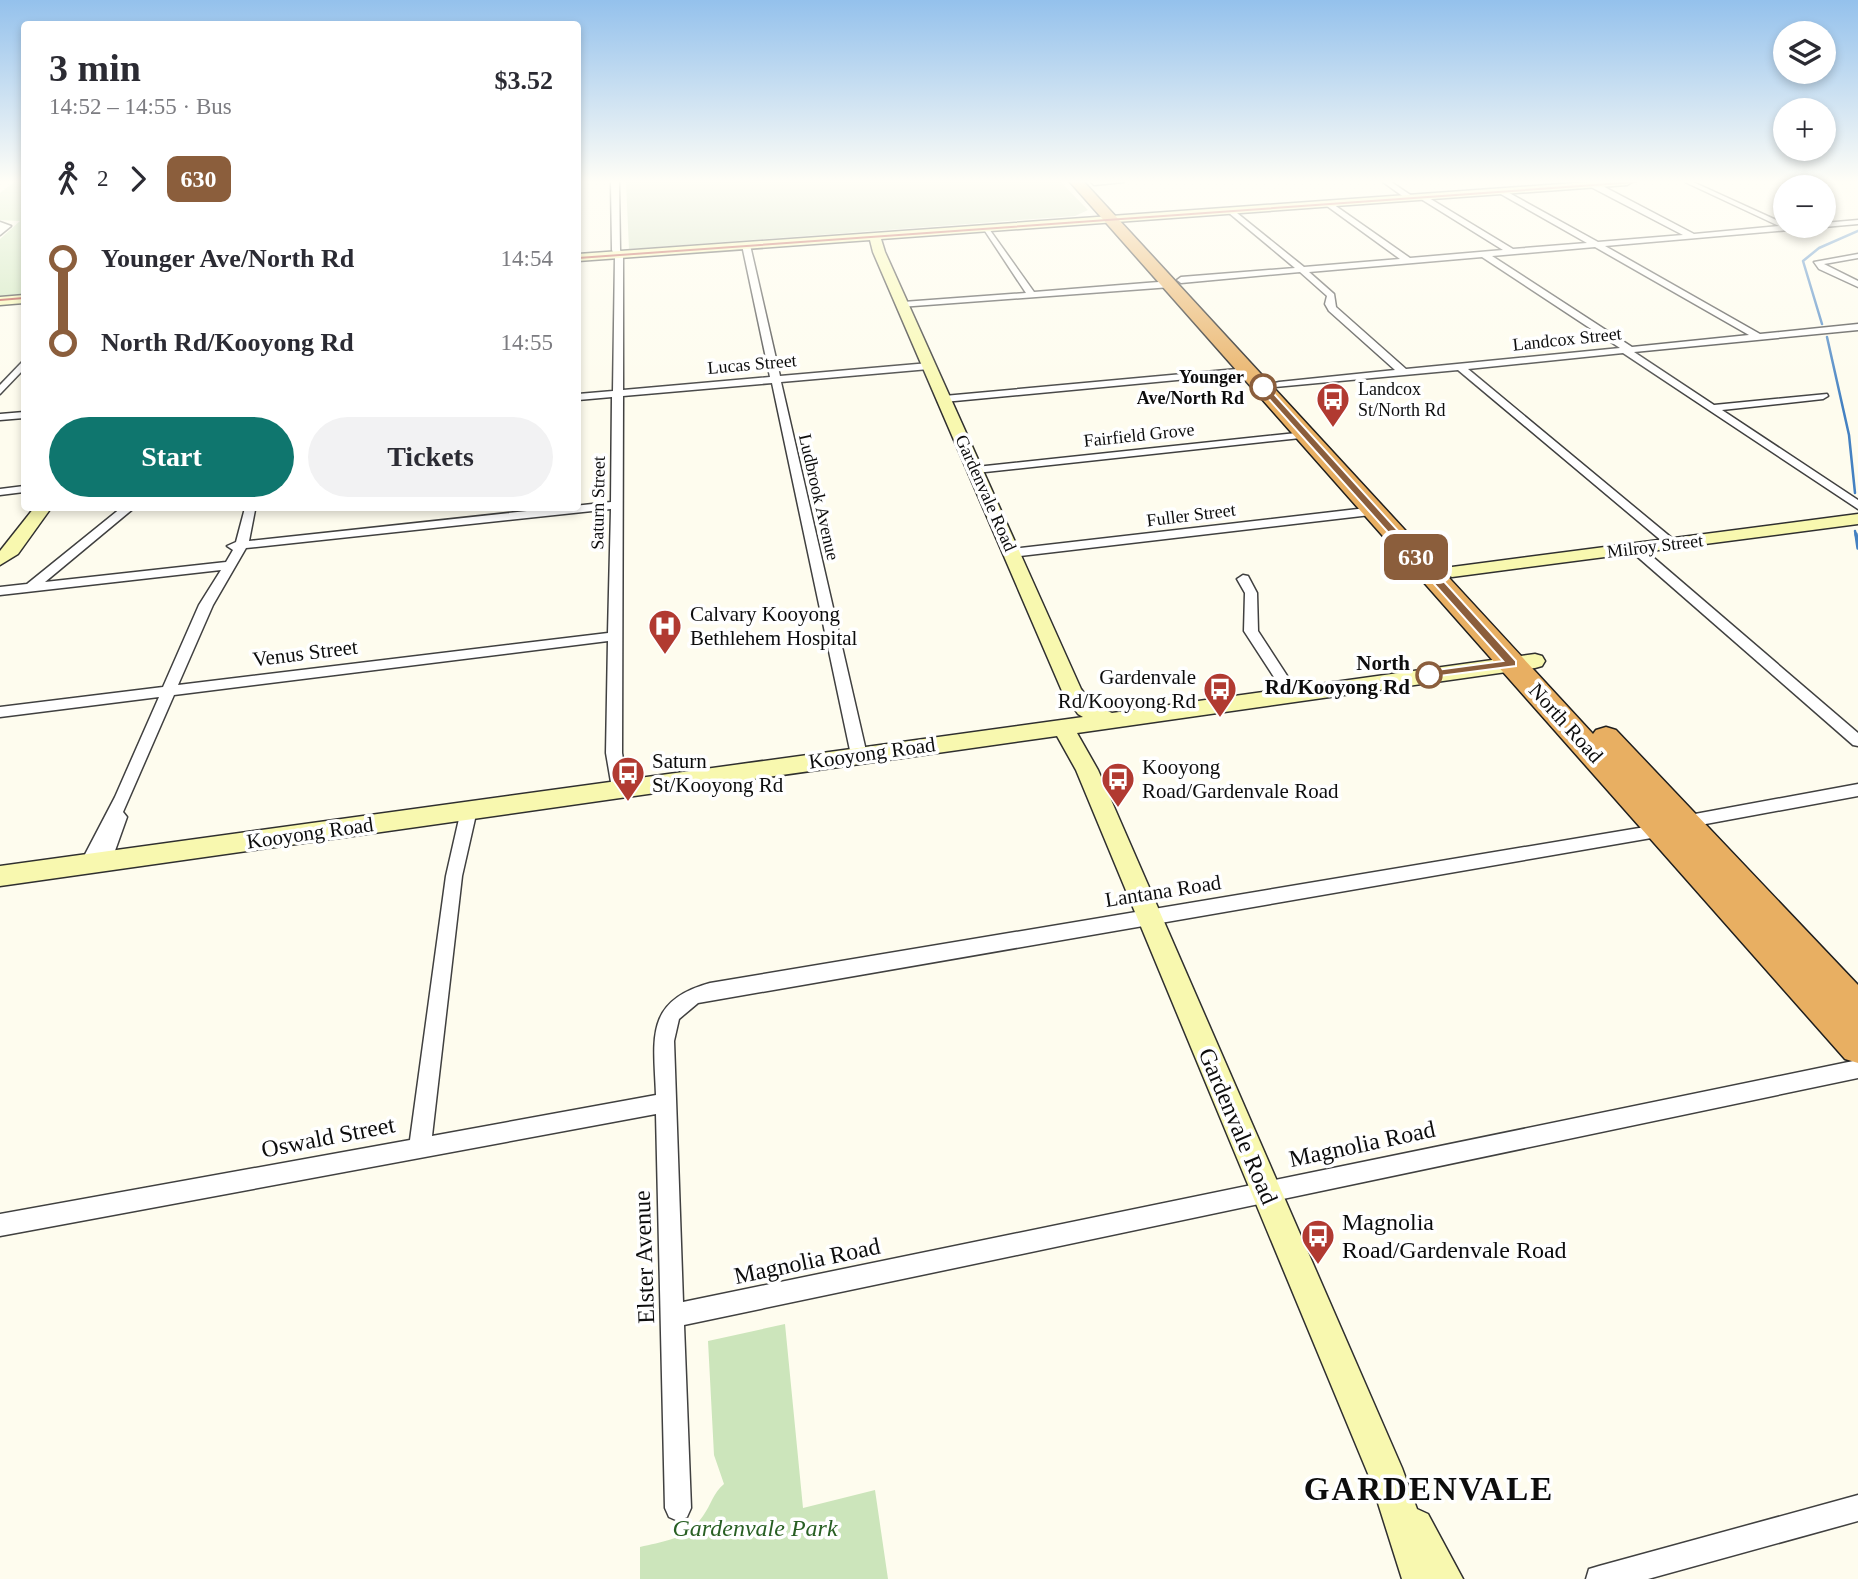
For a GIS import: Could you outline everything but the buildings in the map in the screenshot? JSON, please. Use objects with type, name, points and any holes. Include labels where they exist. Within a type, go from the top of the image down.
[{"type":"highway","name":"North Road","points":[[1147,256],[1279,385],[1347,470],[1375,511],[1524,662],[1673,826],[1858,1046]]},
{"type":"highway","name":"North Road","points":[[1157,256],[1248,371],[1306,435],[1347,470],[1452,572],[1524,662]]},
{"type":"highway","name":"North Road","points":[[1673,826],[1858,1009]]},
{"type":"street","name":"Saturn Street","points":[[614,789],[610,766],[614,753],[619,393],[617,256]]},
{"type":"street","name":"Ludbrook Avenue","points":[[748,256],[859,755]]},
{"type":"street","name":"Gardenvale Road","points":[[881,256],[1072,691],[1085,709],[1108,720]]},
{"type":"street","points":[[1006,256],[1032,295]]},
{"type":"street","points":[[1285,256],[1329,293],[1332,309],[1404,373]]},
{"type":"street","points":[[1401,256],[1407,260]]},
{"type":"street","points":[[903,306],[1462,256]]},
{"type":"street","points":[[1487,256],[1858,508]]},
{"type":"street","points":[[1616,256],[1759,337]]},
{"type":"street","points":[[1858,256],[1818,262],[1858,284]]},
{"type":"street","points":[[0,301],[21,299]]},
{"type":"street","name":"Landcox Street","points":[[1279,385],[1858,327]]},
{"type":"street","points":[[1843,328],[1858,336]]},
{"type":"street","points":[[0,391],[21,366]]},
{"type":"street","name":"Lucas Street","points":[[581,397],[929,366]]},
{"type":"street","points":[[1460,367],[1673,544]]},
{"type":"street","points":[[944,400],[1248,371]]},
{"type":"street","points":[[1711,408],[1823,396]]},
{"type":"street","points":[[0,417],[21,415]]},
{"type":"street","name":"Fairfield Grove","points":[[976,470],[1306,435]]},
{"type":"street","points":[[0,492],[21,489]]},
{"type":"street","points":[[581,509],[617,505]]},
{"type":"street","points":[[0,560],[12,550],[40,511]]},
{"type":"street","points":[[31,587],[124,511]]},
{"type":"street","points":[[95,863],[222,566],[236,546],[249,511]]},
{"type":"street","points":[[236,546],[561,511]]},
{"type":"street","name":"Fuller Street","points":[[1012,553],[1375,511]]},
{"type":"street","name":"Milroy Street","points":[[1452,572],[1858,519]]},
{"type":"street","points":[[1636,549],[1858,741]]},
{"type":"street","points":[[0,591],[222,566]]},
{"type":"street","points":[[1243,579],[1251,593],[1251,631],[1292,694]]},
{"type":"street","name":"Venus Street","points":[[0,712],[615,636]]},
{"type":"street","name":"Kooyong Road","points":[[0,876],[1524,662]]},
{"type":"street","name":"Gardenvale Road","points":[[1069,725],[1389,1481],[1421,1579]]},
{"type":"street","name":"Lantana Road","points":[[675,1008],[688,998],[710,992],[1673,826],[1858,790]]},
{"type":"street","points":[[421,1146],[454,876],[454,839],[463,811]]},
{"type":"street","name":"Elster Avenue","points":[[675,1008],[665,1026],[678,1508]]},
{"type":"street","name":"Magnolia Road","points":[[672,1316],[1858,1069]]},
{"type":"street","name":"Oswald Street","points":[[0,1225],[666,1103]]},
{"type":"street","name":"Gardenvale Road","points":[[1389,1481],[1444,1579]]},
{"type":"street","points":[[1599,1579],[1858,1508]]},
{"type":"green space","points":[[0,256],[21,256],[21,294],[0,296]]},
{"type":"green space","name":"Gardenvale Park","points":[[785,1324],[803,1508],[875,1490],[888,1579],[640,1579],[640,1547],[675,1538],[690,1530],[703,1516],[724,1484],[714,1455],[708,1341]]},
{"type":"waterway","points":[[1810,256],[1803,261],[1822,324]]},
{"type":"waterway","points":[[1827,337],[1849,435],[1855,493]]},
{"type":"waterway","points":[[1855,531],[1856,536]]},
{"type":"waterway","points":[[1856,534],[1858,548]]},
{"type":"tram line","points":[[581,258],[610,256]]},
{"type":"tram line","points":[[0,300],[21,298]]},
{"type":"bus line","name":"630","points":[[1263,387],[1512,663],[1429,675]]},
{"type":"place","name":"Younger Ave/North Rd","points":[[1263,387]]},
{"type":"place","name":"Landcox St/North Rd","points":[[1333,429]]},
{"type":"place","name":"Calvary Kooyong Bethlehem Hospital","points":[[665,656]]},
{"type":"place","name":"North Rd/Kooyong Rd","points":[[1429,675]]},
{"type":"place","name":"Gardenvale Rd/Kooyong Rd","points":[[1220,719]]},
{"type":"place","name":"Saturn St/Kooyong Rd","points":[[628,803]]},
{"type":"place","name":"Kooyong Road/Gardenvale Road","points":[[1118,809]]},
{"type":"place","name":"Magnolia Road/Gardenvale Road","points":[[1318,1266]]},
{"type":"district","name":"GARDENVALE","points":[[1429,1489]]}]
